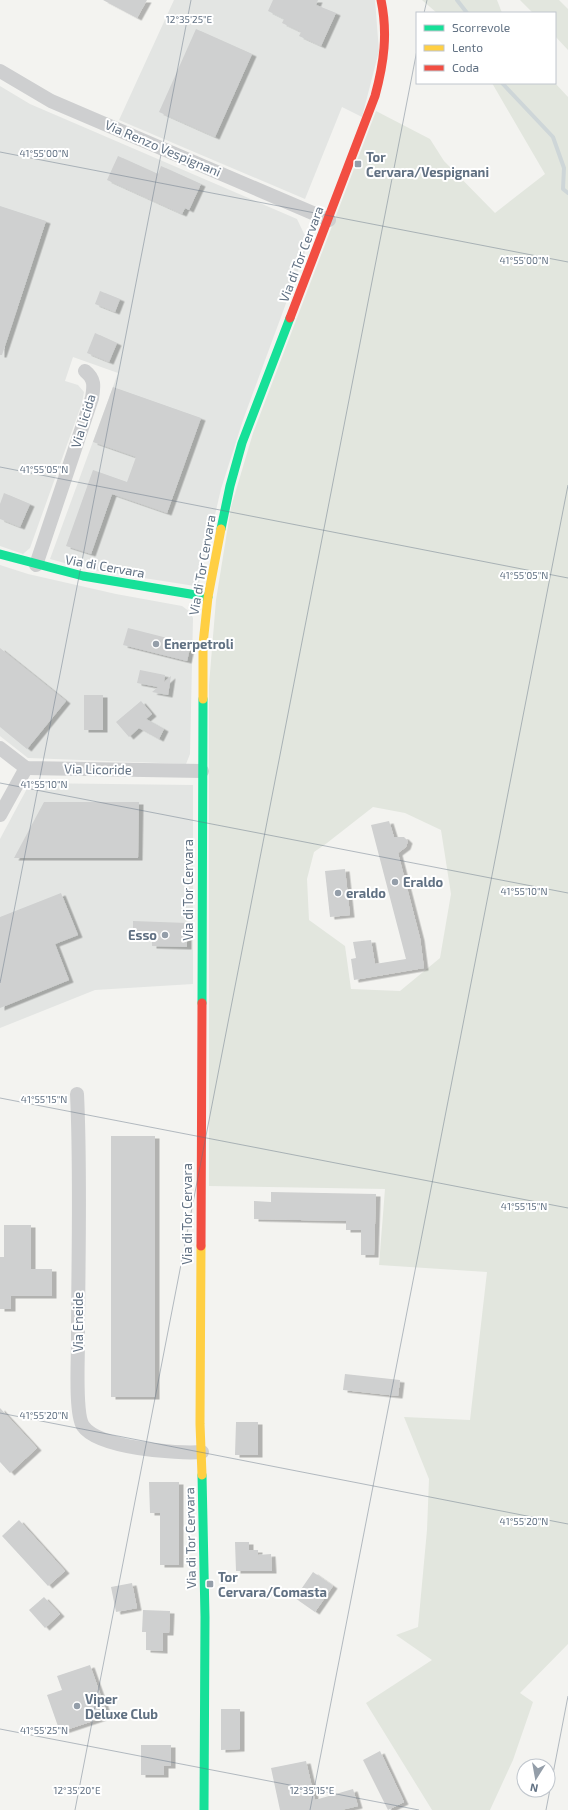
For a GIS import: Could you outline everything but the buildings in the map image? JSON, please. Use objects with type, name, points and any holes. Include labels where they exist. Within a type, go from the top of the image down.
[{"type":"street","name":"Via di Tor Cervara","points":[[204,1810],[204,1571],[200,1417],[203,644],[208,597],[226,501],[242,443],[371,109],[383,67],[386,41],[384,14],[381,0]]},
{"type":"street","name":"Via Renzo Vespignani","points":[[0,70],[51,101],[328,220]]},
{"type":"street","name":"Via Licida","points":[[36,565],[92,398],[93,380],[85,371]]},
{"type":"street","name":"Via di Cervara","points":[[0,554],[36,565],[83,576],[208,597]]},
{"type":"street","points":[[0,748],[26,768],[0,815]]},
{"type":"street","name":"Via Licoride","points":[[26,768],[202,771]]},
{"type":"street","name":"Via Eneide","points":[[77,1094],[78,1353],[80,1419],[86,1430],[105,1440],[166,1453],[202,1452]]},
{"type":"shaded area","points":[[174,0],[375,0],[379,51],[362,117],[342,107],[305,199],[119,120]]},
{"type":"shaded area","points":[[422,0],[497,0],[502,12],[436,12]]},
{"type":"shaded area","points":[[520,0],[559,0],[568,9],[568,50],[556,37],[556,12],[532,12]]},
{"type":"shaded area","points":[[493,84],[556,84],[568,97],[568,1644],[520,1693],[533,1702],[513,1760],[490,1810],[432,1810],[366,1703],[432,1660],[396,1635],[418,1627],[427,1530],[429,1479],[404,1417],[470,1420],[487,1272],[379,1265],[385,1189],[209,1186],[209,685],[216,600],[231,507],[253,433],[376,111],[430,139],[444,161],[495,213],[545,174]],"holes":[[[373,807],[405,813],[441,830],[451,894],[440,958],[400,991],[351,989],[345,946],[309,920],[307,879],[314,852]]]},
{"type":"shaded area","points":[[0,86],[30,104],[297,219],[307,240],[306,249],[243,420],[221,489],[199,583],[195,586],[86,569],[50,559],[118,373],[73,357],[65,381],[78,385],[84,392],[82,403],[30,548],[23,554],[0,546]]},
{"type":"shaded area","points":[[0,565],[28,574],[116,594],[182,606],[190,612],[193,618],[190,754],[186,764],[28,758],[0,736]]},
{"type":"shaded area","points":[[30,783],[193,785],[193,984],[95,990],[0,1028],[0,839]]},
{"type":"waterway","points":[[457,0],[466,12]]},
{"type":"waterway","points":[[503,84],[553,137],[564,168],[563,189],[568,193]]},
{"type":"traffic: fast","points":[[221,529],[230,486],[242,443],[290,318]]},
{"type":"traffic: fast","points":[[0,554],[83,576],[208,597]]},
{"type":"traffic: fast","points":[[202,1003],[203,699]]},
{"type":"traffic: fast","points":[[202,1475],[205,1617],[204,1810]]},
{"type":"traffic: slow","points":[[203,699],[203,644],[208,597],[221,529]]},
{"type":"traffic: slow","points":[[201,1246],[200,1424],[202,1475]]},
{"type":"traffic: jam","points":[[290,318],[375,96],[381,72],[385,36],[381,0]]},
{"type":"traffic: jam","points":[[201,1246],[202,1003]]},
{"type":"place","name":"Tor Cervara/Vespignani","points":[[358,164]]},
{"type":"place","name":"Enerpetroli","points":[[156,644]]},
{"type":"place","name":"Eraldo","points":[[395,882]]},
{"type":"place","name":"eraldo","points":[[338,893]]},
{"type":"place","name":"Esso","points":[[165,935]]},
{"type":"place","name":"Tor Cervara/Comasta","points":[[210,1584]]},
{"type":"place","name":"Viper Deluxe Club","points":[[77,1706]]}]
